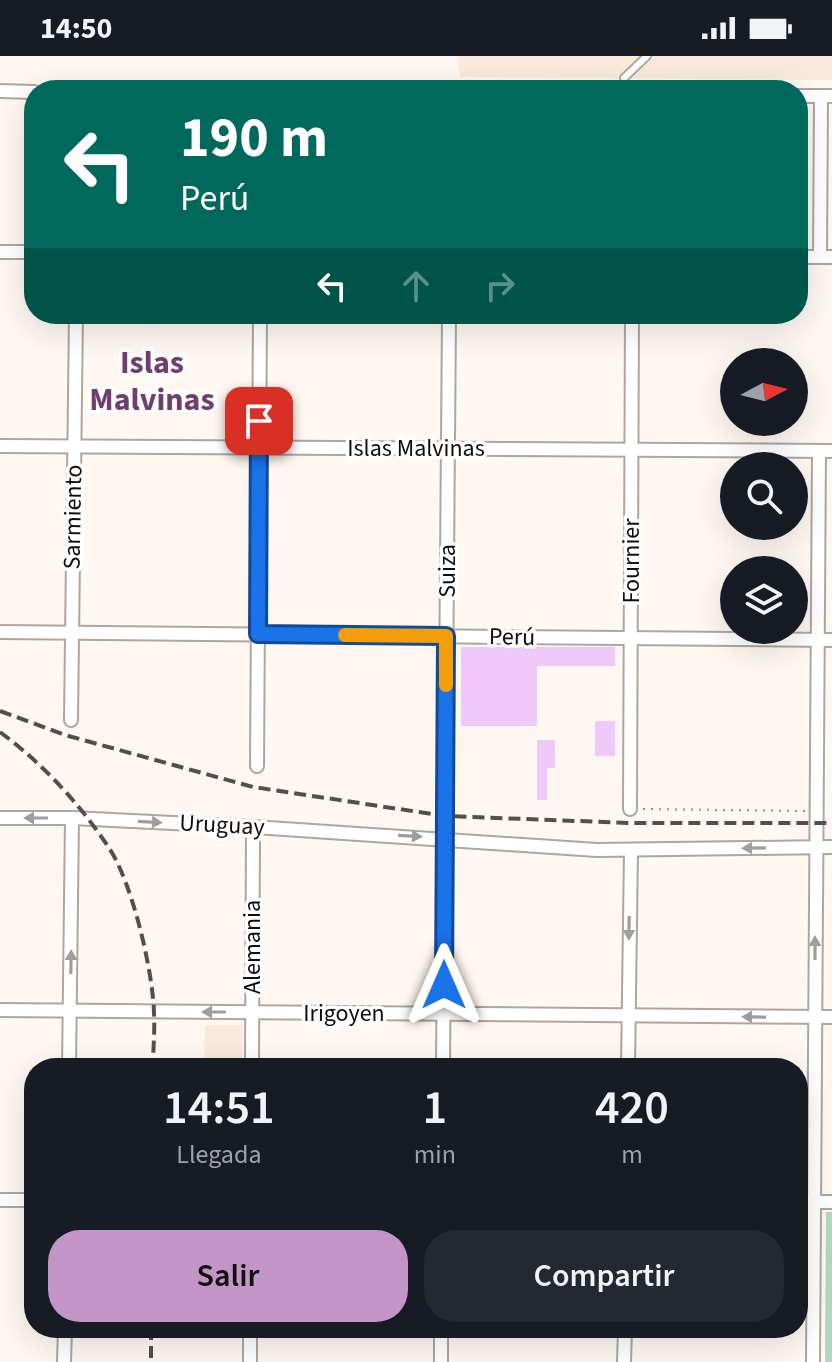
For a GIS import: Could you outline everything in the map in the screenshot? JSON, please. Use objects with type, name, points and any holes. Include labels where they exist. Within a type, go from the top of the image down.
[{"type":"street","points":[[0,91],[24,92]]},
{"type":"street","points":[[826,96],[826,257]]},
{"type":"street","points":[[0,252],[24,252]]},
{"type":"street","name":"Sarmiento","points":[[71,720],[76,324]]},
{"type":"street","points":[[257,766],[260,324]]},
{"type":"street","name":"Suiza","points":[[443,1058],[449,324]]},
{"type":"street","name":"Fournier","points":[[630,809],[632,324]]},
{"type":"street","name":"Islas Malvinas","points":[[0,446],[825,451]]},
{"type":"street","points":[[813,1362],[817,639],[825,451]]},
{"type":"street","name":"Perú","points":[[0,632],[832,640]]},
{"type":"street","name":"Uruguay","points":[[0,818],[72,818],[253,827],[631,850]]},
{"type":"street","points":[[69,1058],[72,818]]},
{"type":"street","name":"Alemania","points":[[252,1058],[253,827]]},
{"type":"street","points":[[628,1058],[631,850],[832,847]]},
{"type":"street","name":"Irigoyen","points":[[0,1010],[832,1017]]},
{"type":"street","points":[[0,1200],[24,1200]]},
{"type":"street","points":[[808,1202],[832,1202]]},
{"type":"street","points":[[64,1362],[65,1338]]},
{"type":"street","points":[[250,1338],[250,1362]]},
{"type":"street","points":[[441,1338],[441,1362]]},
{"type":"street","points":[[624,1362],[625,1338]]},
{"type":"lane","points":[[624,78],[647,56]]},
{"type":"path","points":[[630,809],[816,812]]},
{"type":"shaded area","points":[[457,56],[832,56],[832,80],[460,77]]},
{"type":"shaded area","points":[[205,1025],[243,1025],[242,1058],[204,1058]]},
{"type":"green space","points":[[826,1212],[832,1212],[832,1362],[825,1362]]},
{"type":"building","points":[[461,647],[615,647],[615,666],[537,666],[537,726],[461,726]]},
{"type":"building","points":[[595,721],[615,721],[615,756],[595,756]]},
{"type":"building","points":[[537,740],[555,740],[555,768],[547,768],[547,800],[537,800]]},
{"type":"railway","points":[[0,711],[65,735],[253,787],[445,816],[630,823],[832,823]]},
{"type":"railway","points":[[0,732],[31,757],[73,800],[109,848],[126,882],[150,974],[153,1058]]},
{"type":"railway","points":[[151,1338],[151,1362]]},
{"type":"slow traffic","points":[[345,635],[446,636],[446,685]]},
{"type":"district","name":"Islas Malvinas","points":[[152,382]]},
{"type":"route","points":[[259,421],[258,634],[446,636],[444,985]]}]
